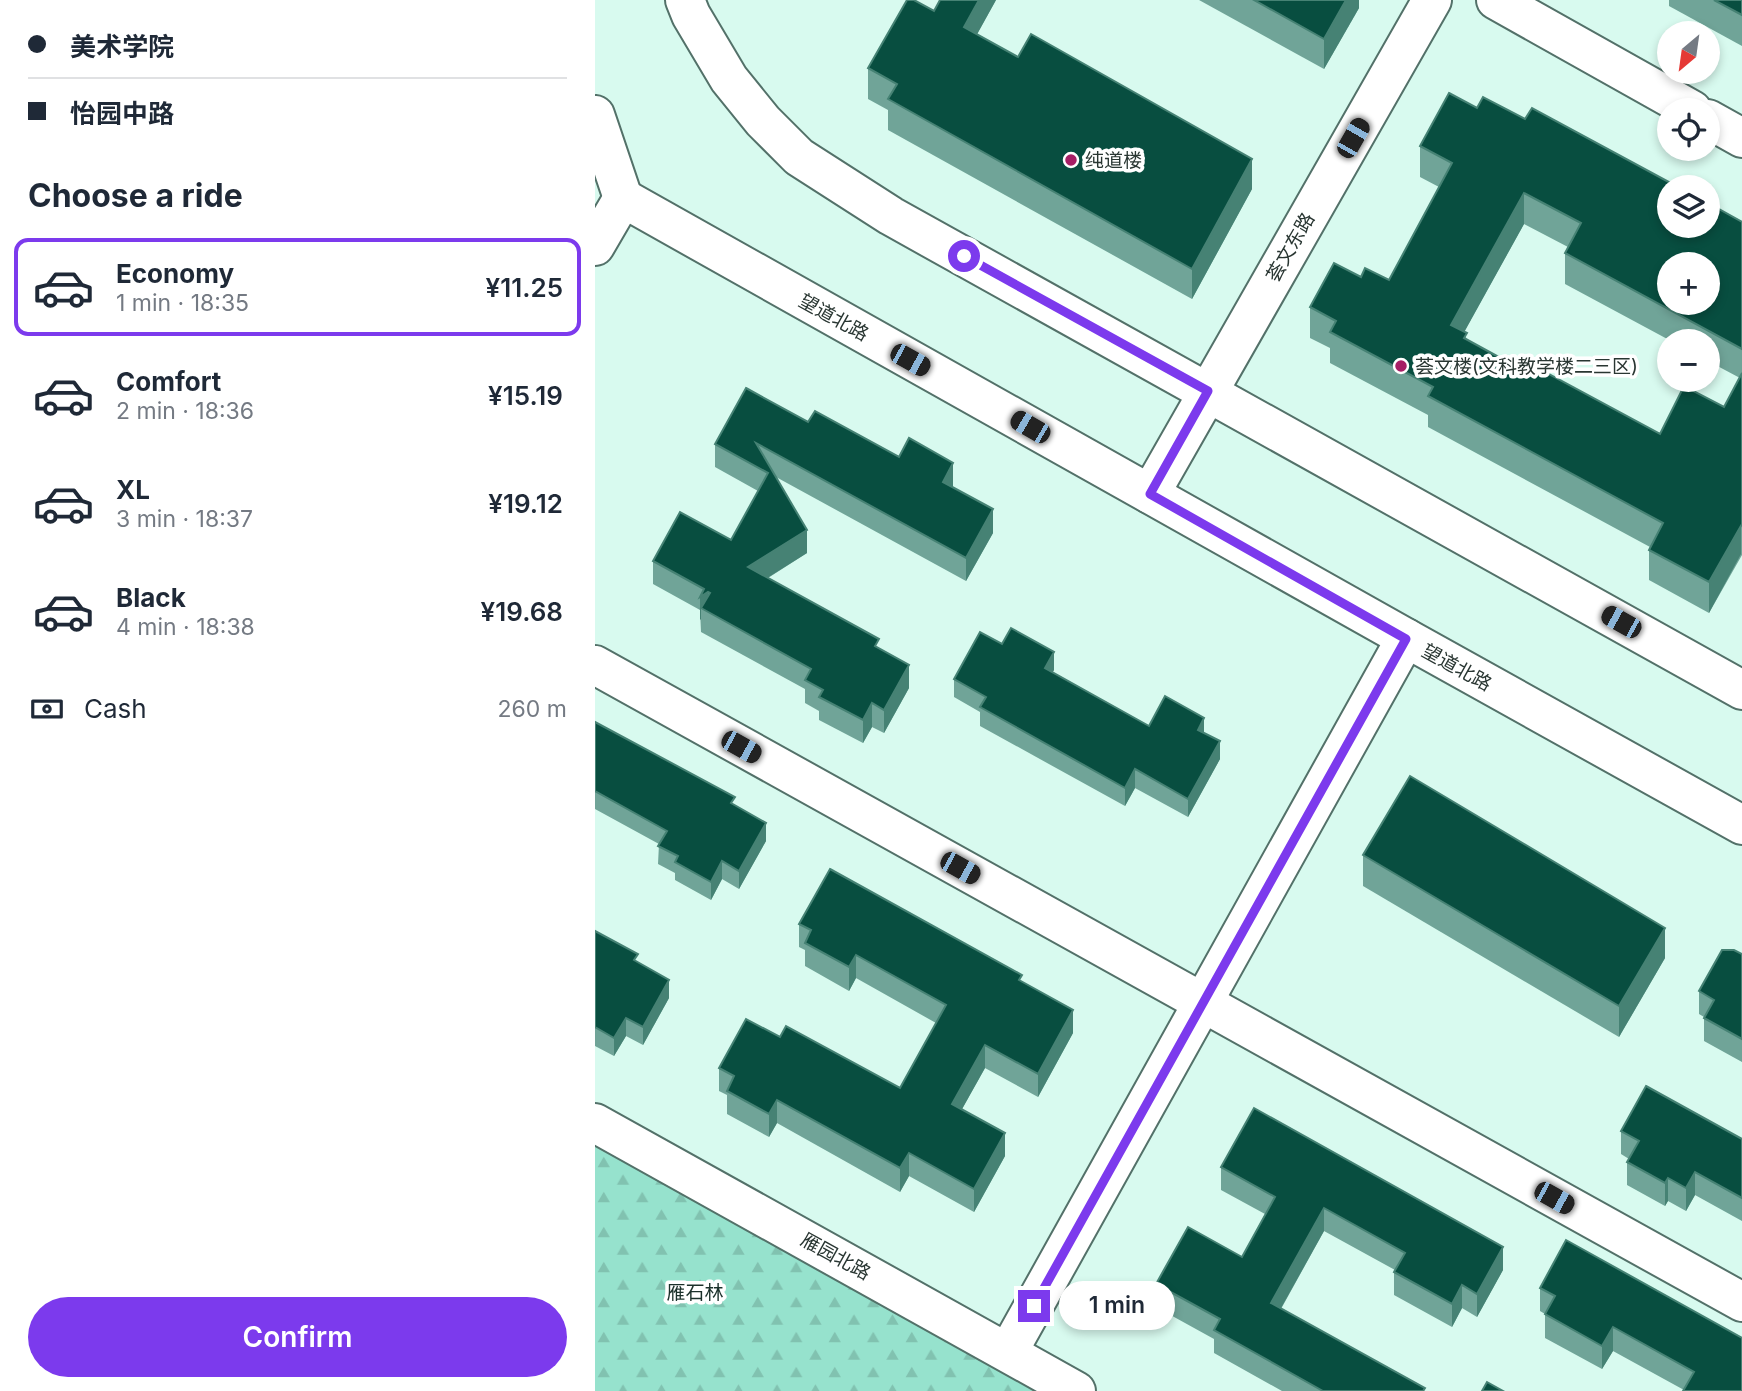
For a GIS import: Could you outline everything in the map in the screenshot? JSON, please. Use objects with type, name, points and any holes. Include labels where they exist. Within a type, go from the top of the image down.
[{"type":"street","points":[[685,0],[729,79],[763,121],[799,156],[891,216],[1742,690]]},
{"type":"street","name":"荟文东路","points":[[1150,494],[1432,0]]},
{"type":"street","points":[[1496,0],[1671,98]]},
{"type":"street","points":[[595,115],[623,198],[595,246]]},
{"type":"street","points":[[1720,126],[1742,138]]},
{"type":"street","name":"望道北路","points":[[623,198],[1742,825]]},
{"type":"street","points":[[1008,1352],[1406,639]]},
{"type":"street","points":[[595,666],[1742,1302]]},
{"type":"street","name":"雁园北路","points":[[595,1123],[1076,1391]]},
{"type":"green space","name":"雁石林","points":[[595,1123],[1076,1391],[595,1391]]},
{"type":"building","name":"纯道楼","points":[[907,0],[914,0],[934,11],[940,0],[979,0],[964,27],[1018,57],[1031,34],[1252,159],[1192,269],[888,99],[897,84],[868,68]]},
{"type":"building","points":[[1254,0],[1346,0],[1324,39]]},
{"type":"building","points":[[1714,0],[1742,0],[1742,15]]},
{"type":"building","name":"荟文楼(文科教学楼二三区)","points":[[1449,93],[1477,108],[1483,97],[1525,119],[1532,108],[1657,176],[1657,238],[1720,238],[1720,210],[1742,222],[1742,349],[1720,337],[1720,329],[1705,329],[1679,315],[1720,315],[1720,252],[1657,252],[1657,303],[1565,253],[1581,223],[1524,193],[1451,325],[1467,333],[1464,338],[1517,367],[1521,359],[1660,434],[1681,392],[1695,392],[1724,407],[1742,373],[1742,524],[1709,582],[1649,550],[1663,523],[1428,396],[1433,387],[1330,332],[1336,321],[1310,307],[1334,263],[1361,277],[1365,268],[1389,280],[1452,163],[1420,146]]},
{"type":"building","points":[[746,388],[808,422],[815,411],[899,457],[909,438],[953,463],[943,482],[993,509],[966,558],[756,443],[807,530],[748,567],[879,639],[875,646],[909,665],[884,710],[872,703],[863,720],[819,697],[823,690],[805,680],[811,669],[701,608],[710,593],[700,597],[704,589],[653,561],[680,512],[731,540],[768,473],[715,444]]},
{"type":"building","points":[[1011,628],[1054,652],[1045,668],[1149,726],[1165,696],[1204,718],[1198,730],[1220,741],[1188,799],[1135,769],[1125,788],[980,707],[986,697],[954,679],[980,632],[1002,644]]},
{"type":"building","points":[[595,722],[735,797],[731,803],[766,823],[739,871],[722,861],[711,882],[675,862],[678,856],[658,846],[667,831],[595,791]]},
{"type":"building","points":[[1410,776],[1665,928],[1619,1006],[1363,855]]},
{"type":"building","points":[[830,869],[1022,975],[1019,980],[1073,1010],[1038,1074],[985,1045],[952,1104],[1005,1133],[974,1189],[909,1153],[900,1168],[777,1100],[769,1114],[727,1091],[734,1076],[719,1068],[746,1019],[780,1037],[786,1026],[900,1088],[946,1005],[856,955],[849,967],[805,943],[811,930],[799,924]]},
{"type":"building","points":[[595,931],[638,954],[634,960],[669,980],[643,1027],[626,1018],[614,1038],[595,1027]]},
{"type":"building","points":[[1722,950],[1734,950],[1742,954],[1742,1039],[1704,1018],[1714,1000],[1699,991]]},
{"type":"building","points":[[1646,1086],[1742,1139],[1742,1198],[1695,1172],[1686,1188],[1668,1178],[1665,1183],[1627,1162],[1639,1141],[1621,1131]]},
{"type":"building","points":[[1254,1108],[1503,1247],[1477,1294],[1462,1285],[1452,1304],[1394,1272],[1405,1253],[1324,1208],[1271,1303],[1425,1388],[1423,1391],[1323,1391],[1214,1330],[1220,1319],[1156,1284],[1188,1227],[1242,1257],[1275,1197],[1221,1167]]},
{"type":"building","points":[[1566,1240],[1742,1338],[1742,1391],[1683,1391],[1694,1372],[1613,1327],[1602,1346],[1545,1314],[1555,1296],[1540,1288]]},
{"type":"building","points":[[1487,1382],[1503,1391],[1482,1391]]},
{"type":"place","name":"纯道楼","points":[[1071,160]]},
{"type":"place","name":"荟文楼(文科教学楼二三区)","points":[[1401,366]]},
{"type":"route","points":[[964,256],[1208,391],[1150,494],[1406,639],[1034,1306]]}]
